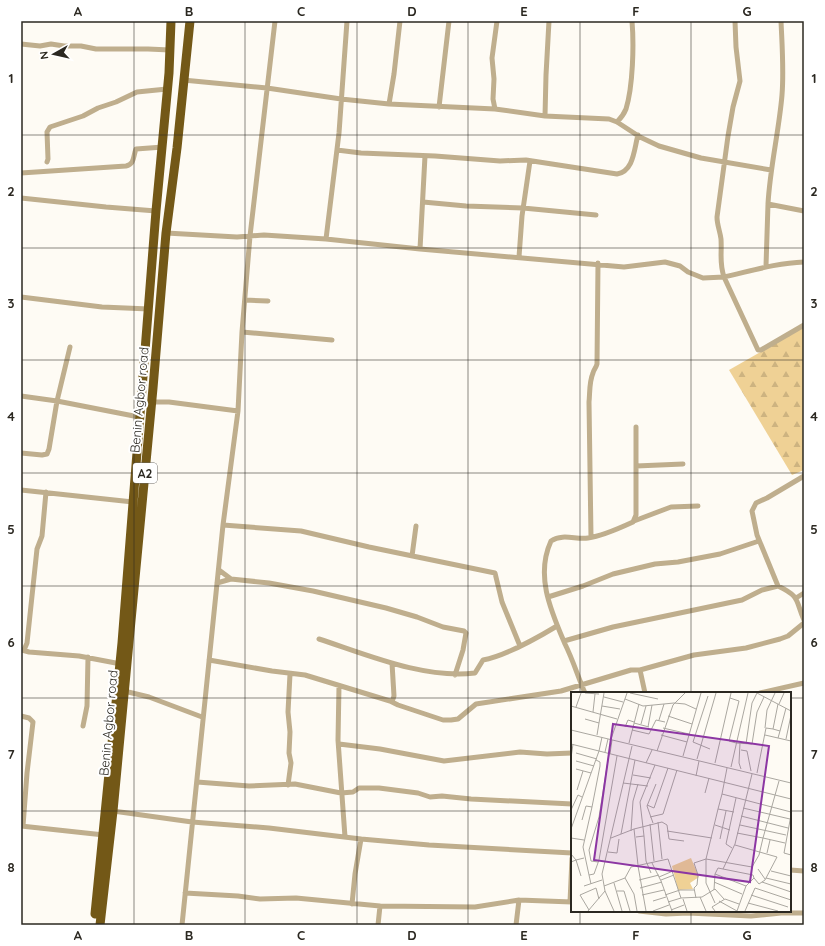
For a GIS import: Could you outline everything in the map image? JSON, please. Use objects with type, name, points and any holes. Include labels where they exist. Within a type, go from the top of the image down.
[{"type":"highway","name":"Benin Agbor road","points":[[100,925],[113,811],[124,691],[123,664],[133,502],[156,211],[168,89],[171,21]]},
{"type":"highway","name":"Benin Agbor road","points":[[94,925],[152,402],[166,233],[177,148],[190,21]]},
{"type":"street","points":[[182,925],[197,782],[202,717],[210,660],[223,525],[238,411],[242,332],[250,236],[274,21]]},
{"type":"street","points":[[326,238],[342,99],[347,21]]},
{"type":"street","points":[[389,104],[400,21]]},
{"type":"street","points":[[439,107],[449,21]]},
{"type":"street","points":[[495,109],[493,99],[494,79],[492,58],[497,21]]},
{"type":"street","points":[[545,116],[549,21]]},
{"type":"street","points":[[617,122],[626,110],[630,79],[632,21]]},
{"type":"street","points":[[735,21],[740,81],[732,115],[717,217],[721,238],[721,265],[724,277],[758,350],[763,349],[804,325]]},
{"type":"street","points":[[766,266],[770,170],[782,93],[783,71],[781,21]]},
{"type":"street","points":[[21,44],[40,46],[51,44],[81,46],[96,49],[148,48],[170,50]]},
{"type":"street","points":[[183,80],[267,88],[389,104],[495,109],[545,116],[603,118],[617,122],[659,146],[701,158],[770,170]]},
{"type":"street","points":[[47,162],[47,132],[50,127],[83,116],[98,108],[116,102],[137,92],[168,89]]},
{"type":"street","points":[[337,150],[361,153],[500,161],[530,161],[617,174],[625,172],[630,165],[638,135]]},
{"type":"street","points":[[21,172],[126,166],[133,161],[136,149],[163,147]]},
{"type":"street","points":[[420,249],[425,156]]},
{"type":"street","points":[[518,256],[530,161]]},
{"type":"street","points":[[21,198],[156,211]]},
{"type":"street","points":[[423,202],[466,206],[523,208],[596,215]]},
{"type":"street","points":[[768,204],[804,211]]},
{"type":"street","points":[[166,233],[326,238],[420,249],[598,263],[624,267],[664,262],[680,266],[688,272],[704,278],[724,277],[750,272],[766,266],[804,262]]},
{"type":"street","points":[[591,537],[589,402],[593,371],[597,364],[598,263]]},
{"type":"street","points":[[21,297],[102,307],[149,309]]},
{"type":"street","points":[[245,300],[268,301]]},
{"type":"street","points":[[242,332],[332,340]]},
{"type":"street","points":[[21,453],[47,454],[57,400],[70,347]]},
{"type":"street","points":[[21,396],[57,400],[139,417]]},
{"type":"street","points":[[152,402],[169,402],[238,411]]},
{"type":"street","points":[[633,522],[636,515],[636,427]]},
{"type":"street","points":[[636,466],[684,464]]},
{"type":"street","points":[[210,660],[290,674],[305,675],[392,702],[442,720],[451,720],[458,719],[476,704],[561,691],[628,671],[640,670],[694,655],[746,648],[780,639],[788,636],[804,621],[796,598],[790,592],[778,586],[759,541],[752,511],[756,502],[767,498],[804,476]]},
{"type":"street","points":[[21,490],[133,502]]},
{"type":"street","points":[[46,492],[42,536],[37,549],[27,643],[22,650],[29,652],[88,657],[123,664]]},
{"type":"street","points":[[585,692],[557,626],[544,582],[544,571],[548,550],[552,541],[556,538],[564,537],[591,537],[671,507],[698,506]]},
{"type":"street","points":[[223,525],[301,531],[495,573],[502,602],[520,646]]},
{"type":"street","points":[[412,556],[416,526]]},
{"type":"street","points":[[548,597],[583,586],[613,574],[655,564],[678,562],[720,554],[759,541]]},
{"type":"street","points":[[219,570],[231,579]]},
{"type":"street","points":[[218,583],[231,579],[269,583],[313,591],[386,608],[417,617],[443,627],[464,631],[466,633],[463,650],[455,675]]},
{"type":"street","points":[[564,641],[613,627],[742,600],[762,590],[778,586]]},
{"type":"street","points":[[796,598],[804,593]]},
{"type":"street","points":[[319,639],[379,661],[433,673],[455,675],[475,673],[483,660],[498,656],[520,646],[557,626]]},
{"type":"street","points":[[83,726],[87,706],[88,657]]},
{"type":"street","points":[[392,663],[394,696],[392,702]]},
{"type":"street","points":[[640,670],[645,692]]},
{"type":"street","points":[[288,784],[291,763],[289,753],[290,732],[288,712],[290,674]]},
{"type":"street","points":[[764,692],[804,683]]},
{"type":"street","points":[[339,686],[339,744],[345,837]]},
{"type":"street","points":[[124,691],[148,697],[202,717]]},
{"type":"street","points":[[21,716],[29,718],[33,722],[22,826],[104,835]]},
{"type":"street","points":[[339,744],[380,749],[444,761],[520,752],[547,754],[571,753]]},
{"type":"street","points":[[197,782],[249,786],[295,784],[341,793],[353,792],[359,788],[379,788],[407,793],[418,793],[430,797],[442,796],[471,799],[571,804]]},
{"type":"street","points":[[113,811],[192,822],[269,828],[361,839],[429,845],[571,853]]},
{"type":"street","points":[[352,904],[361,839]]},
{"type":"street","points":[[791,870],[804,871]]},
{"type":"street","points":[[185,893],[238,896],[260,900],[296,898],[380,906],[475,907],[519,900],[571,902]]},
{"type":"street","points":[[516,925],[519,900]]},
{"type":"street","points":[[378,925],[380,906]]},
{"type":"street","points":[[647,912],[666,914],[688,912],[751,916],[788,912],[804,913]]},
{"type":"green space","points":[[804,327],[804,470],[792,475],[729,370]]}]
